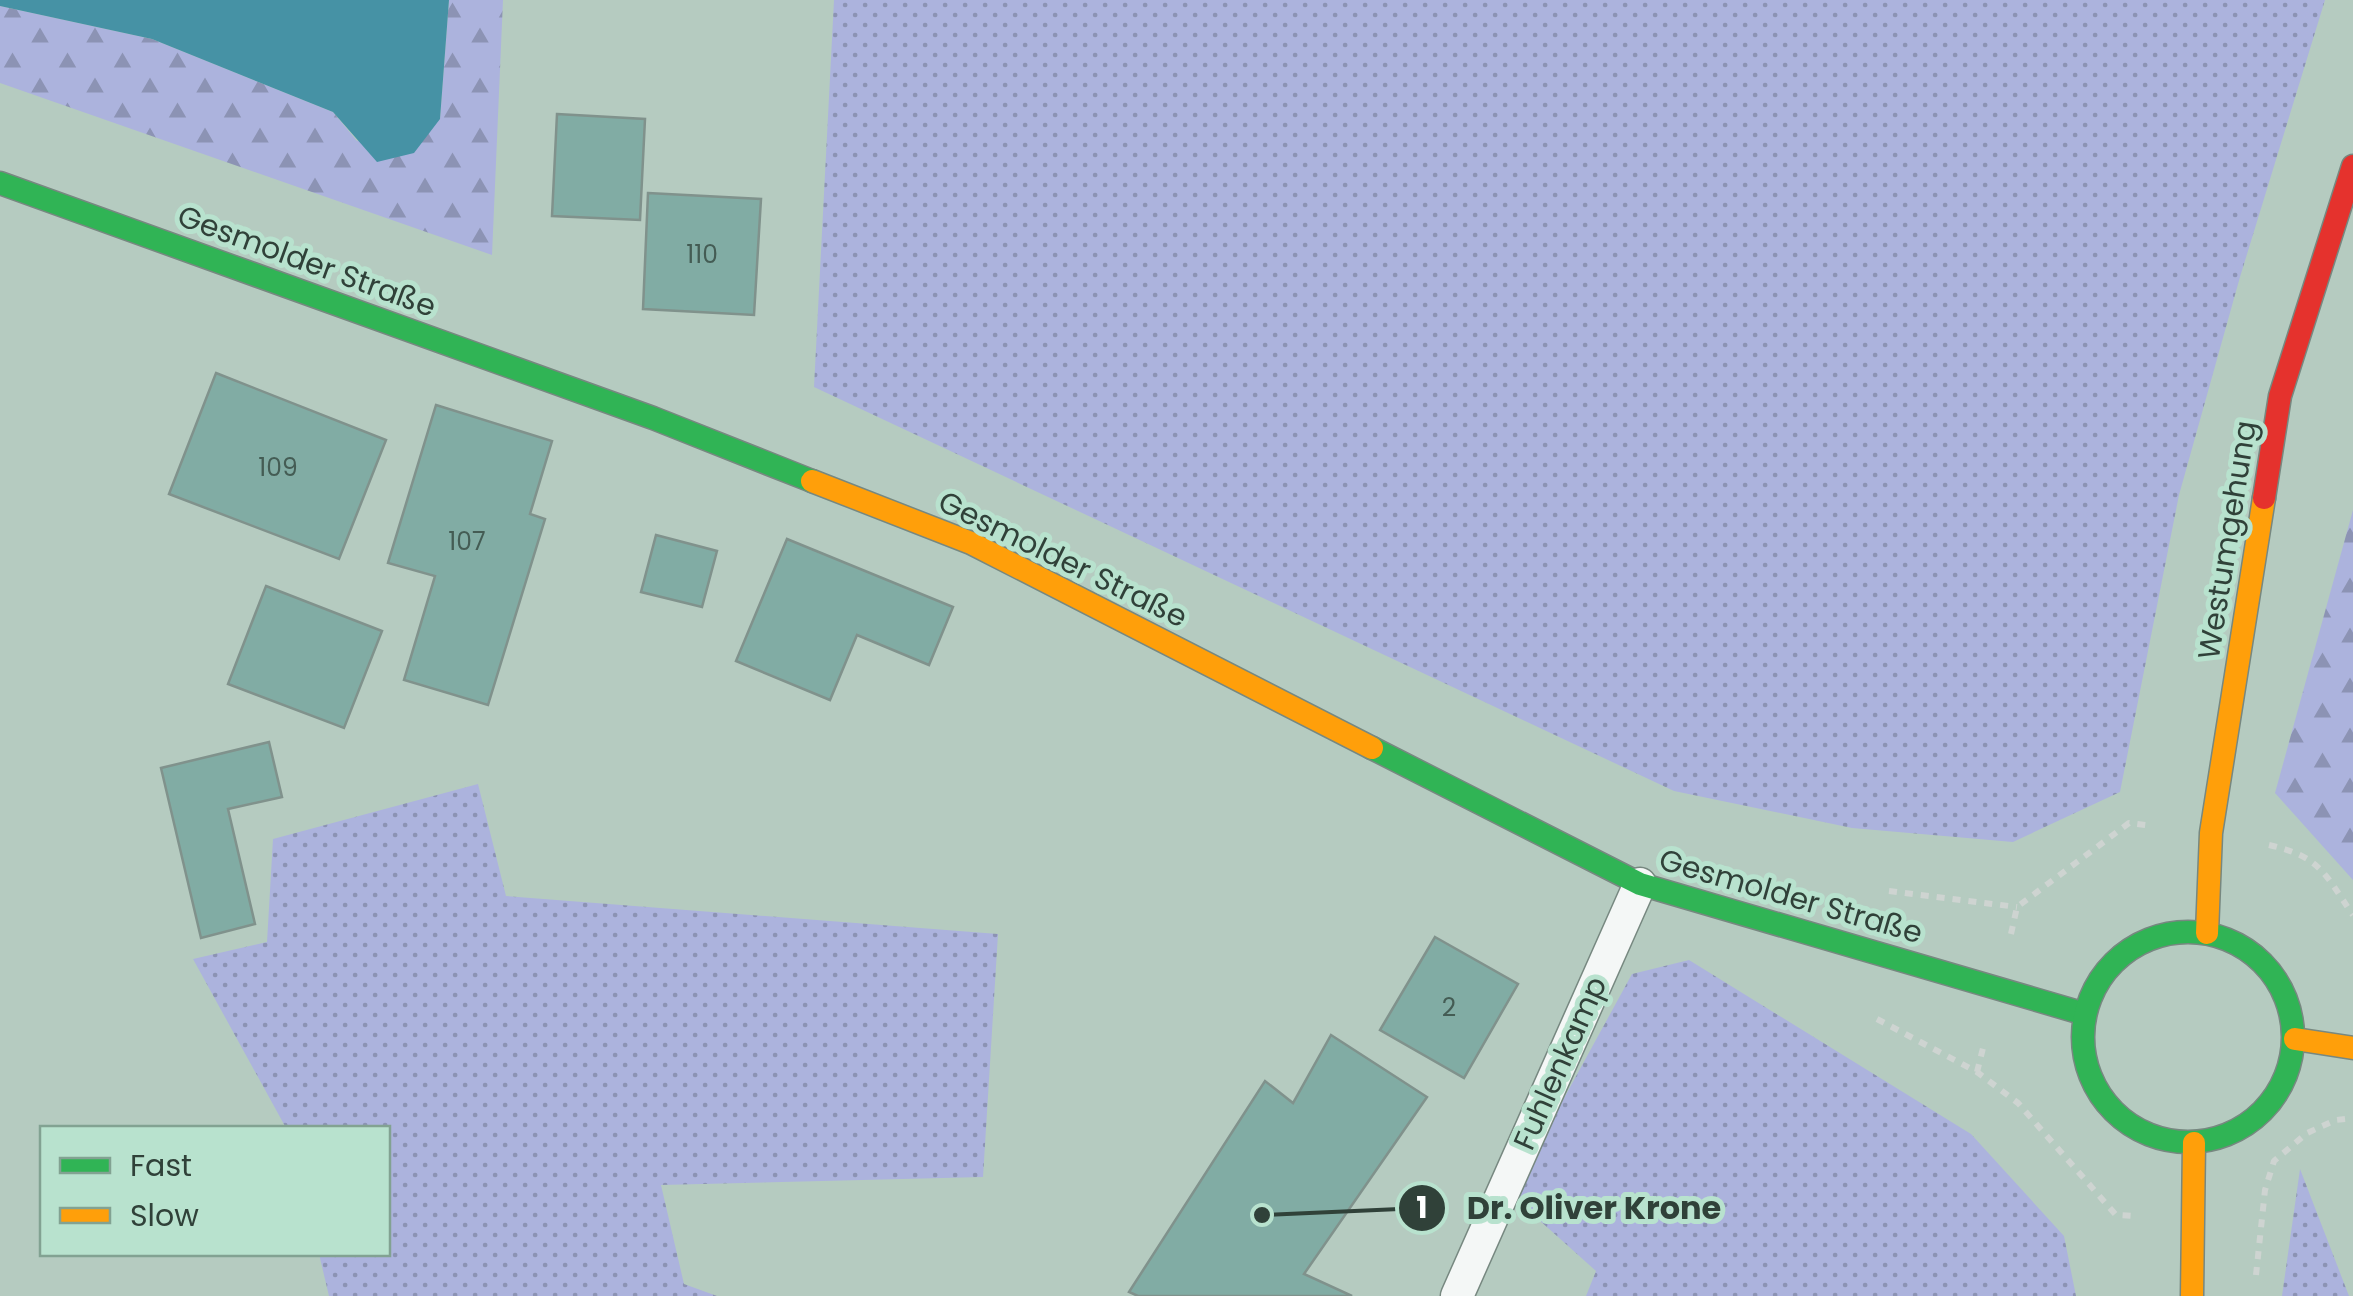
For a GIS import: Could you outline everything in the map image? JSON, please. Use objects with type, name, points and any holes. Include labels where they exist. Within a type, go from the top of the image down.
[{"type":"street","name":"Westumgehung","points":[[2207,933],[2211,833],[2280,396],[2353,166]]},
{"type":"street","name":"Gesmolder Straße","points":[[0,183],[671,424],[971,542],[1640,884],[2085,1014]]},
{"type":"street","points":[[2175,932],[2207,933],[2236,942],[2260,959],[2279,982],[2290,1010],[2295,1040],[2289,1070],[2275,1099],[2252,1122],[2224,1137],[2194,1143],[2161,1140],[2131,1127],[2107,1105],[2090,1078],[2082,1046],[2085,1014],[2097,984],[2117,959],[2144,941],[2175,932]]},
{"type":"street","points":[[2295,1040],[2353,1048]]},
{"type":"street","points":[[2192,1296],[2194,1143]]},
{"type":"lane","name":"Fuhlenkamp","points":[[1456,1296],[1640,884]]},
{"type":"path","points":[[2017,907],[2129,823],[2211,833],[2299,852],[2316,863],[2353,915]]},
{"type":"path","points":[[1977,1072],[2018,1102],[2116,1215]]},
{"type":"path","points":[[2254,1289],[2265,1190],[2274,1161],[2307,1133],[2336,1120],[2353,1118]]},
{"type":"green space","points":[[449,0],[503,0],[492,255],[0,83],[0,6],[152,39],[333,112],[357,141],[440,119]]},
{"type":"green space","points":[[834,0],[2325,0],[2240,277],[2179,495],[2120,792],[2013,842],[1852,828],[1674,791],[814,387]]},
{"type":"green space","points":[[2353,510],[2353,880],[2275,793]]},
{"type":"green space","points":[[478,784],[506,896],[998,934],[983,1177],[661,1185],[684,1284],[717,1296],[329,1296],[319,1256],[390,1256],[390,1126],[285,1126],[193,959],[267,942],[273,839]]},
{"type":"green space","points":[[1689,960],[1971,1134],[2064,1236],[2076,1296],[1586,1296],[1596,1271],[1511,1195],[1632,974]]},
{"type":"green space","points":[[2300,1169],[2349,1296],[2282,1296]]},
{"type":"shaded area","points":[[0,0],[449,0],[440,119],[414,153],[377,162],[333,112],[152,39],[0,6]]},
{"type":"building","points":[[557,114],[645,119],[640,220],[552,216]]},
{"type":"building","points":[[648,193],[761,199],[754,315],[643,309]]},
{"type":"building","points":[[216,373],[386,440],[339,559],[169,494]]},
{"type":"building","points":[[436,405],[552,441],[530,514],[545,519],[488,705],[404,680],[435,576],[388,563]]},
{"type":"building","points":[[656,535],[717,551],[702,607],[641,592]]},
{"type":"building","points":[[787,539],[953,607],[929,665],[857,635],[830,700],[736,661]]},
{"type":"building","points":[[266,586],[382,631],[344,728],[228,684]]},
{"type":"building","points":[[269,742],[282,797],[228,809],[255,924],[201,938],[161,768]]},
{"type":"building","points":[[1435,937],[1518,984],[1464,1078],[1380,1030]]},
{"type":"building","points":[[1331,1035],[1427,1097],[1304,1274],[1352,1296],[1138,1296],[1129,1292],[1265,1081],[1293,1103]]},
{"type":"traffic: fast","points":[[0,183],[653,418],[812,481]]},
{"type":"traffic: fast","points":[[1372,748],[1640,884],[2085,1014]]},
{"type":"traffic: fast","points":[[2188,932],[2228,940],[2262,963],[2285,997],[2293,1037],[2285,1077],[2262,1111],[2228,1134],[2188,1142],[2148,1134],[2114,1111],[2091,1077],[2083,1037],[2091,997],[2114,963],[2148,940],[2188,932]]},
{"type":"traffic: slow","points":[[812,481],[971,543],[1372,748]]},
{"type":"traffic: slow","points":[[2207,933],[2211,833],[2264,498]]},
{"type":"traffic: slow","points":[[2295,1039],[2353,1048]]},
{"type":"traffic: slow","points":[[2192,1296],[2194,1143]]},
{"type":"traffic: jam","points":[[2264,498],[2280,396],[2353,166]]},
{"type":"place","name":"Dr. Oliver Krone","points":[[1262,1215]]}]
